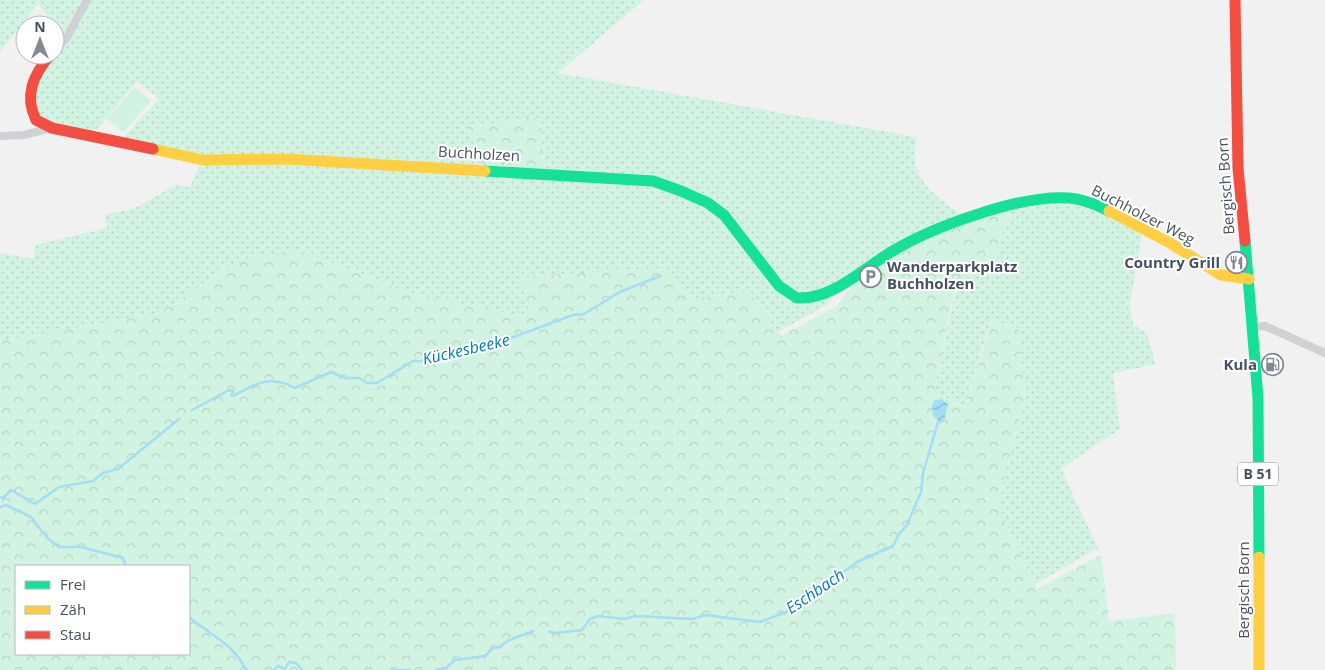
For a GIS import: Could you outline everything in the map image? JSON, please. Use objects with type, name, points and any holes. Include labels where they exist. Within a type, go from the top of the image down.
[{"type":"street","points":[[65,40],[87,0]]},
{"type":"street","name":"Bergisch Born","points":[[1235,0],[1236,147],[1253,327],[1259,437],[1259,670]]},
{"type":"street","name":"Buchholzen","points":[[42,65],[35,77],[29,102],[36,120],[52,128],[203,160],[303,160],[653,181],[698,198],[724,215],[741,233],[777,284],[793,297],[812,298],[834,289],[854,277]]},
{"type":"street","name":"Buchholzen","points":[[0,136],[24,135],[52,128]]},
{"type":"street","name":"Buchholzer Weg","points":[[854,277],[904,244],[958,222],[1016,205],[1065,198],[1080,200],[1098,206],[1180,249],[1222,276],[1238,280],[1249,279]]},
{"type":"street","points":[[1253,327],[1265,326],[1325,353]]},
{"type":"green space","points":[[0,0],[85,0],[65,37],[65,15],[47,15],[38,4],[29,15],[15,15],[15,33],[0,52]]},
{"type":"green space","points":[[90,0],[644,0],[558,73],[916,137],[915,161],[921,178],[941,200],[964,215],[817,292],[799,294],[785,287],[748,238],[684,188],[543,169],[541,118],[468,126],[480,165],[217,158],[122,139],[159,99],[137,81],[93,134],[46,123],[34,112],[31,103],[43,66],[65,65],[65,45],[69,41]]},
{"type":"green space","points":[[135,87],[151,101],[123,133],[107,118]]},
{"type":"green space","points":[[541,118],[543,169],[480,165],[468,126]]},
{"type":"green space","points":[[273,163],[652,184],[679,193],[723,219],[783,296],[839,290],[828,304],[778,332],[748,291],[692,299],[664,269],[521,276],[531,318],[416,295],[300,251],[239,260],[158,314],[0,341],[0,253],[34,259],[35,245],[107,228],[105,215],[135,208],[177,184],[190,188],[200,164]]},
{"type":"green space","points":[[1051,203],[1088,209],[1109,217],[1142,235],[1130,303],[1133,325],[1146,332],[1156,364],[1113,373],[1120,429],[1061,469],[1098,548],[1035,584],[997,505],[1025,399],[1018,328],[991,320],[965,407],[934,394],[954,296],[976,265],[998,258],[999,241],[1011,211]]},
{"type":"green space","points":[[1011,210],[999,241],[998,258],[976,265],[953,295],[934,394],[965,408],[992,320],[1018,328],[1025,399],[997,505],[1037,589],[1101,555],[1109,621],[1175,613],[1176,670],[0,670],[0,341],[158,314],[239,260],[300,251],[416,295],[531,318],[521,276],[664,269],[693,299],[748,291],[781,336],[837,306],[855,282],[904,247],[959,223]]},
{"type":"water","points":[[935,400],[943,400],[948,404],[944,422],[941,423],[933,416],[932,404]]},
{"type":"waterway","name":"Kückesbeeke","points":[[192,410],[229,390],[233,391],[231,395],[233,396],[248,388],[270,381],[295,388],[331,372],[345,378],[359,378],[367,383],[377,383],[413,361],[425,361],[438,354],[484,348],[573,315],[584,314],[620,292],[660,276]]},
{"type":"waterway","name":"Kückesbeeke","points":[[0,497],[3,498],[11,490],[35,504],[59,487],[93,481],[103,473],[118,469],[179,419]]},
{"type":"waterway","name":"Eschbach","points":[[549,632],[582,630],[590,619],[598,616],[625,619],[635,616],[692,619],[705,615],[760,622],[789,611],[857,562],[893,546],[899,534],[907,525],[921,492],[923,473],[938,422]]},
{"type":"waterway","name":"Eschbach","points":[[0,507],[6,505],[31,517],[47,538],[59,547],[81,547],[123,558],[126,565]]},
{"type":"waterway","name":"Eschbach","points":[[190,618],[228,646],[246,670]]},
{"type":"waterway","name":"Eschbach","points":[[436,670],[446,668],[455,660],[485,656],[493,648],[500,647],[507,641],[533,631]]},
{"type":"waterway","name":"Eschbach","points":[[274,670],[278,666],[285,669],[289,662],[296,663],[302,670]]},
{"type":"waterway","name":"Eschbach","points":[[392,670],[410,670]]},
{"type":"traffic: fast","points":[[485,171],[653,181],[681,191],[708,203],[724,215],[779,286],[797,298],[823,294],[835,289],[908,242],[953,223],[1003,207],[1027,201],[1069,198],[1090,203],[1109,211]]},
{"type":"traffic: fast","points":[[1245,241],[1258,398],[1259,557]]},
{"type":"traffic: slow","points":[[153,149],[203,160],[287,159],[485,171]]},
{"type":"traffic: slow","points":[[1109,211],[1170,243],[1221,275],[1249,279]]},
{"type":"traffic: slow","points":[[1259,557],[1259,670]]},
{"type":"traffic: jam","points":[[1235,0],[1238,168],[1245,241]]},
{"type":"traffic: jam","points":[[43,65],[35,78],[31,94],[32,111],[36,120],[52,128],[153,149]]},
{"type":"place","name":"Country Grill","points":[[1236,263]]},
{"type":"place","name":"Wanderparkplatz Buchholzen","points":[[871,276]]},
{"type":"place","name":"Kula","points":[[1273,365]]}]
